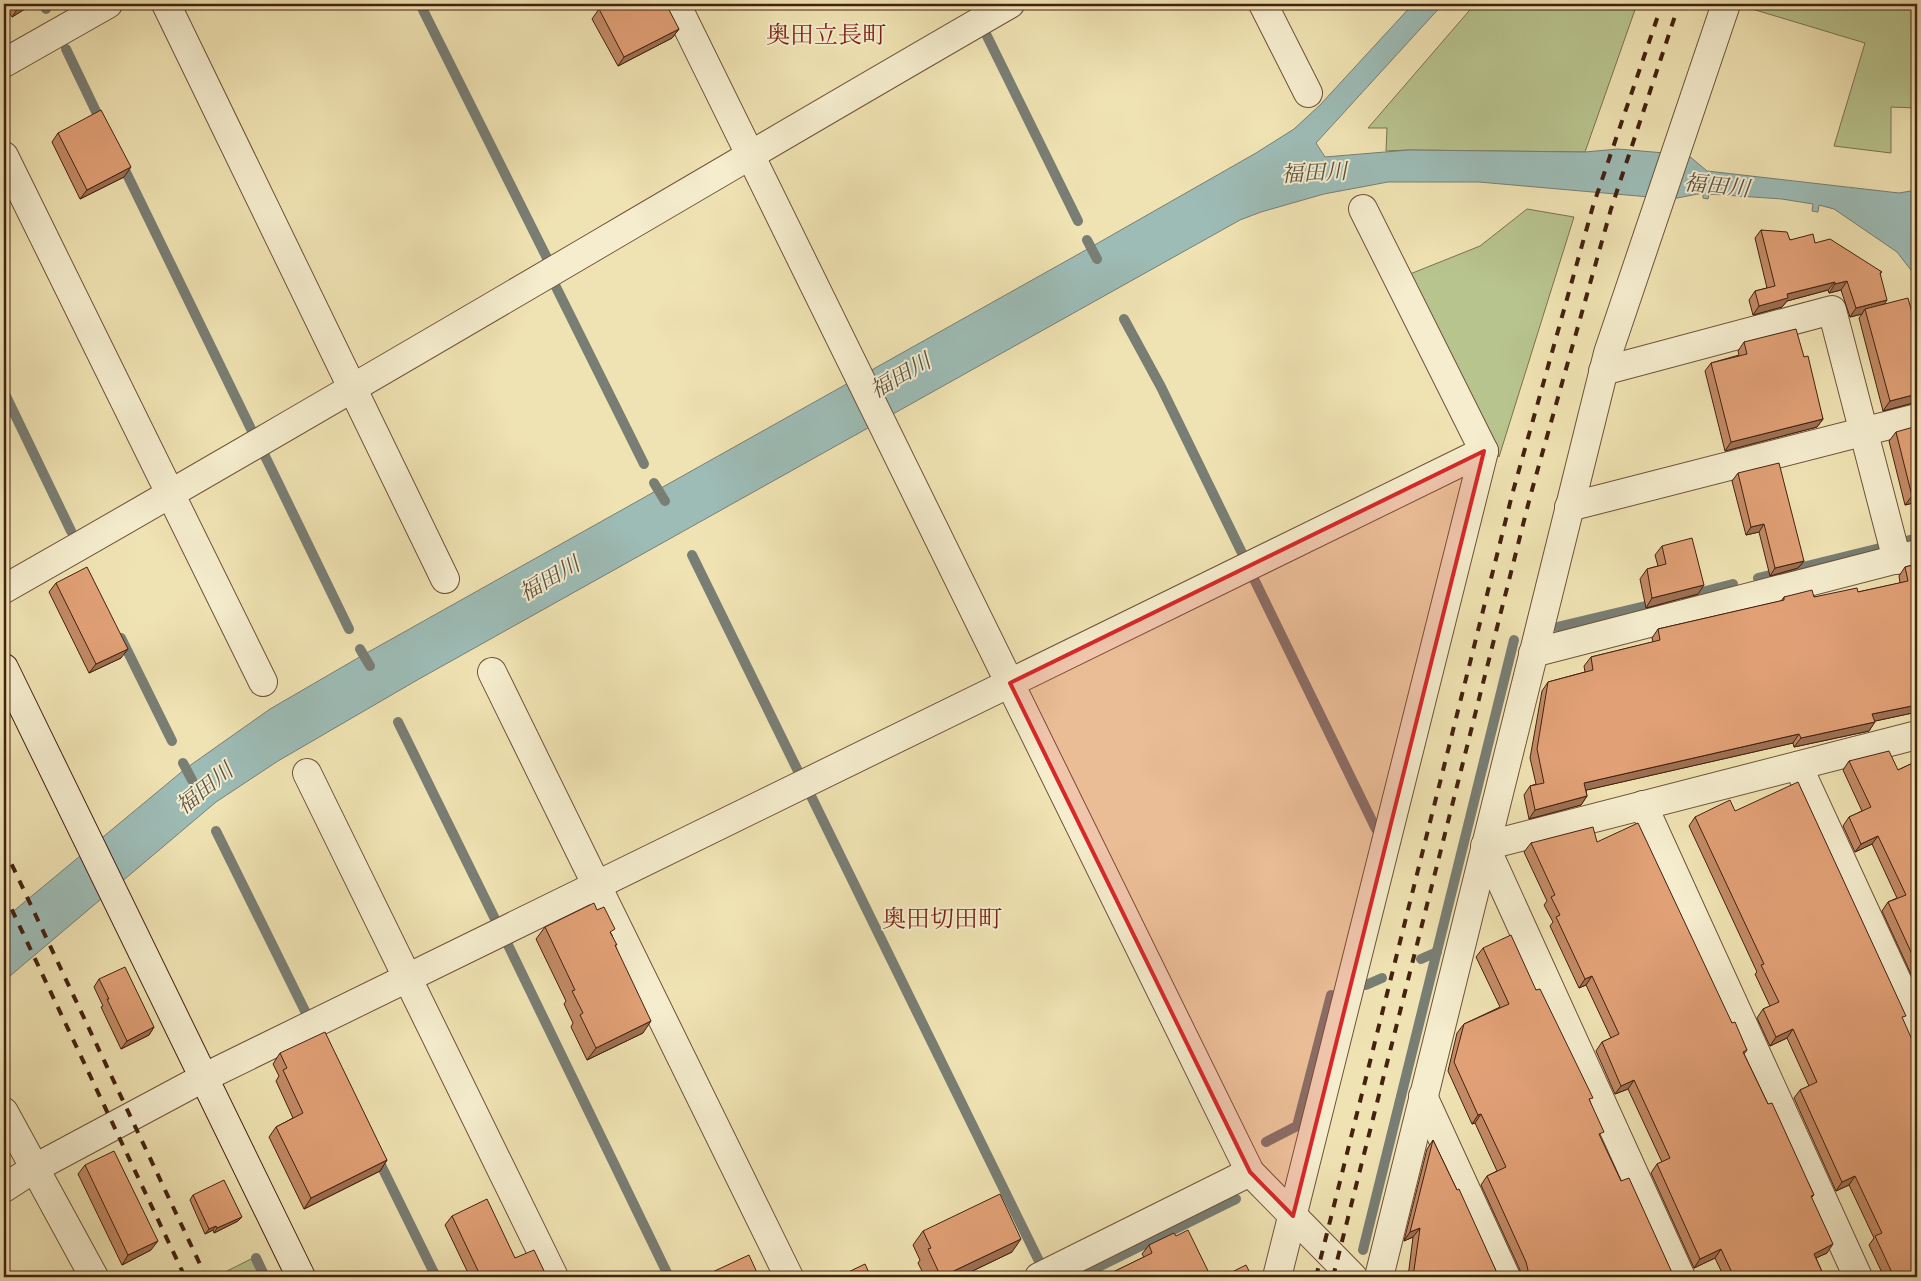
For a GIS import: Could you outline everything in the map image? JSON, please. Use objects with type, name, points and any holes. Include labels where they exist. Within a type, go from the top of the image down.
[{"type":"street","points":[[4,63],[108,4]]},
{"type":"street","points":[[166,4],[445,579]]},
{"type":"street","points":[[676,4],[1250,1172],[1353,1277]]},
{"type":"street","points":[[4,589],[171,494],[750,154],[1010,4]]},
{"type":"street","points":[[1263,4],[1308,93]]},
{"type":"street","points":[[1379,1277],[1603,371],[1726,4]]},
{"type":"street","points":[[4,156],[264,682]]},
{"type":"street","points":[[1277,1277],[1294,1216],[1484,451],[1363,209]]},
{"type":"street","points":[[1533,653],[1907,557],[1864,432],[1832,310],[1603,371]]},
{"type":"street","points":[[1569,508],[1917,418]]},
{"type":"street","points":[[4,1188],[35,1168],[204,1077],[1484,451]]},
{"type":"street","points":[[4,668],[301,1277]]},
{"type":"street","points":[[492,672],[789,1277]]},
{"type":"street","points":[[1485,846],[1917,735]]},
{"type":"street","points":[[1798,766],[1917,1024]]},
{"type":"street","points":[[307,773],[554,1277]]},
{"type":"street","points":[[1643,805],[1858,1277]]},
{"type":"street","points":[[1485,846],[1681,1277]]},
{"type":"street","points":[[1423,1096],[1506,1277]]},
{"type":"street","points":[[4,1112],[94,1277]]},
{"type":"street","points":[[1038,1277],[1250,1172]]},
{"type":"highlighted area","points":[[1484,451],[1293,1216],[1250,1172],[1010,683]]},
{"type":"green space","points":[[1475,4],[1637,4],[1585,152],[1386,151],[1387,128],[1368,128]]},
{"type":"green space","points":[[1743,4],[1917,4],[1917,108],[1891,107],[1891,153],[1834,146],[1865,43],[1742,6]]},
{"type":"green space","points":[[1527,209],[1574,217],[1499,457],[1410,274],[1480,246]]},
{"type":"green space","points":[[251,1259],[260,1277],[227,1277],[225,1272]]},
{"type":"water","name":"福田川","points":[[1413,4],[1443,4],[1316,143],[1325,157],[1409,150],[1585,152],[1618,149],[1688,155],[1707,171],[1899,193],[1917,190],[1917,278],[1897,252],[1834,209],[1819,205],[1818,212],[1812,211],[1813,204],[1782,199],[1709,194],[1708,199],[1703,198],[1703,193],[1672,199],[1479,182],[1388,182],[1324,194],[1261,212],[1240,220],[419,679],[278,761],[216,802],[4,981],[4,919],[185,769],[270,709],[1256,153],[1294,129],[1320,105]]},
{"type":"building","points":[[16,4],[25,4],[18,8]]},
{"type":"building","points":[[609,4],[666,4],[679,29],[624,57],[599,9]]},
{"type":"building","points":[[101,110],[131,167],[87,190],[58,133]]},
{"type":"building","points":[[1761,230],[1787,232],[1790,240],[1813,234],[1815,243],[1830,239],[1882,272],[1880,273],[1887,300],[1856,308],[1847,281],[1835,284],[1835,282],[1787,294],[1788,298],[1759,306],[1755,291],[1775,286]]},
{"type":"building","points":[[1908,298],[1917,331],[1917,394],[1890,401],[1865,309]]},
{"type":"building","points":[[1796,329],[1804,357],[1808,356],[1823,419],[1731,442],[1711,363],[1747,354],[1744,342]]},
{"type":"building","points":[[1917,426],[1917,495],[1912,496],[1896,432]]},
{"type":"building","points":[[1779,463],[1804,561],[1775,568],[1764,524],[1751,527],[1738,473]]},
{"type":"building","points":[[1692,538],[1704,585],[1652,598],[1647,569],[1666,564],[1662,546]]},
{"type":"building","points":[[1917,564],[1917,705],[1872,714],[1875,722],[1801,738],[1799,734],[1584,783],[1587,796],[1535,810],[1530,786],[1544,783],[1537,749],[1548,682],[1593,670],[1591,657],[1660,640],[1658,629],[1784,600],[1784,597],[1812,590],[1814,597],[1857,588],[1858,592],[1908,581],[1905,567]]},
{"type":"building","points":[[87,567],[128,649],[96,664],[56,583]]},
{"type":"building","points":[[1889,751],[1898,770],[1917,761],[1917,965],[1888,902],[1906,895],[1878,836],[1861,844],[1849,817],[1871,807],[1849,761]]},
{"type":"building","points":[[1798,782],[1906,1016],[1902,1017],[1917,1051],[1917,1277],[1894,1277],[1875,1236],[1882,1233],[1855,1176],[1842,1182],[1800,1090],[1817,1082],[1793,1029],[1776,1037],[1763,1009],[1779,1002],[1761,965],[1764,964],[1695,817],[1730,800],[1735,811]]},
{"type":"building","points":[[1638,823],[1732,1023],[1735,1022],[1747,1050],[1743,1052],[1768,1104],[1772,1103],[1814,1195],[1811,1196],[1833,1244],[1814,1254],[1823,1274],[1815,1277],[1734,1277],[1721,1249],[1700,1259],[1657,1164],[1670,1158],[1634,1080],[1621,1086],[1602,1042],[1619,1034],[1592,976],[1585,979],[1556,917],[1560,915],[1551,897],[1555,895],[1531,843],[1593,827],[1597,842]]},
{"type":"building","points":[[594,903],[597,910],[604,907],[615,929],[610,932],[617,945],[615,945],[651,1021],[596,1048],[580,1015],[583,1013],[572,991],[575,990],[545,927]]},
{"type":"building","points":[[1511,935],[1536,990],[1540,989],[1593,1098],[1589,1099],[1604,1132],[1599,1134],[1621,1181],[1629,1178],[1674,1277],[1525,1277],[1528,1270],[1526,1262],[1487,1176],[1506,1167],[1481,1114],[1478,1115],[1454,1062],[1464,1024],[1509,1004],[1483,948]]},
{"type":"building","points":[[125,967],[154,1027],[127,1041],[99,979]]},
{"type":"building","points":[[325,1032],[387,1160],[311,1198],[276,1127],[303,1113],[283,1070],[287,1068],[280,1053]]},
{"type":"building","points":[[1433,1140],[1457,1190],[1459,1189],[1500,1277],[1413,1277],[1420,1228],[1410,1232]]},
{"type":"building","points":[[114,1151],[158,1241],[128,1255],[85,1165]]},
{"type":"building","points":[[224,1180],[242,1217],[217,1228],[216,1226],[209,1229],[193,1195]]},
{"type":"building","points":[[1000,1194],[1021,1239],[941,1277],[928,1249],[931,1248],[923,1231]]},
{"type":"building","points":[[487,1199],[515,1258],[534,1250],[547,1277],[481,1277],[452,1216]]},
{"type":"building","points":[[1188,1230],[1211,1277],[1108,1277],[1107,1275],[1152,1253],[1149,1245],[1174,1233],[1176,1236]]},
{"type":"building","points":[[749,1255],[759,1277],[707,1277],[706,1275]]},
{"type":"building","points":[[865,1264],[871,1277],[838,1277]]},
{"type":"building","points":[[1246,1265],[1252,1277],[1222,1277]]},
{"type":"waterway","points":[[43,4],[46,9]]},
{"type":"waterway","points":[[420,4],[547,258]]},
{"type":"waterway","points":[[971,4],[974,8]]},
{"type":"waterway","points":[[986,34],[1078,221]]},
{"type":"waterway","points":[[66,49],[102,124]]},
{"type":"waterway","points":[[121,162],[252,431]]},
{"type":"waterway","points":[[1087,240],[1097,259]]},
{"type":"waterway","points":[[556,287],[644,464]]},
{"type":"waterway","points":[[1124,319],[1161,387],[1242,553]]},
{"type":"waterway","points":[[4,392],[71,531]]},
{"type":"waterway","points":[[264,454],[349,629]]},
{"type":"waterway","points":[[654,483],[665,501]]},
{"type":"waterway","points":[[1903,542],[1917,538]]},
{"type":"waterway","points":[[1758,578],[1880,548]]},
{"type":"waterway","points":[[692,555],[798,771]]},
{"type":"waterway","points":[[1253,577],[1376,829]]},
{"type":"waterway","points":[[1686,596],[1733,584]]},
{"type":"waterway","points":[[1557,627],[1658,603]]},
{"type":"waterway","points":[[121,638],[172,741]]},
{"type":"waterway","points":[[1363,1250],[1514,640]]},
{"type":"waterway","points":[[360,649],[370,666]]},
{"type":"waterway","points":[[398,722],[495,919]]},
{"type":"waterway","name":"福田川","points":[[183,763],[192,780]]},
{"type":"waterway","points":[[811,796],[1039,1261]]},
{"type":"waterway","points":[[216,831],[306,1013]]},
{"type":"waterway","points":[[508,945],[669,1277]]},
{"type":"waterway","points":[[1421,959],[1437,952]]},
{"type":"waterway","points":[[1366,985],[1382,978]]},
{"type":"waterway","points":[[1266,1142],[1297,1126],[1331,995]]},
{"type":"waterway","points":[[377,1157],[436,1277]]},
{"type":"waterway","points":[[1078,1277],[1236,1199]]},
{"type":"waterway","points":[[256,1258],[265,1277]]},
{"type":"railway","points":[[1316,1277],[1512,495],[1593,206],[1662,4]]},
{"type":"railway","points":[[1333,1277],[1530,497],[1611,209],[1679,4]]},
{"type":"railway","points":[[4,848],[206,1277]]},
{"type":"railway","points":[[4,893],[185,1277]]},
{"type":"district","name":"奥田立長町","points":[[826,35]]},
{"type":"district","name":"奥田切田町","points":[[942,919]]}]
